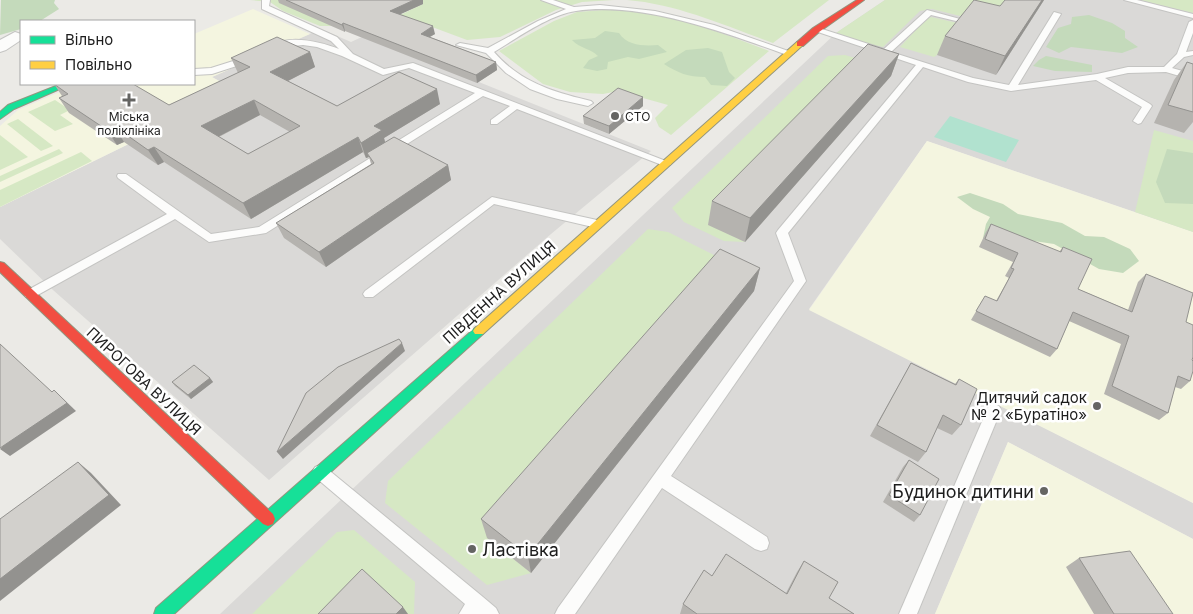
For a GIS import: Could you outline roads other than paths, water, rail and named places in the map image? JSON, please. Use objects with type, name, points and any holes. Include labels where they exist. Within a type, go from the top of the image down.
[{"type":"street","name":"ПІВДЕННА ВУЛИЦЯ","points":[[162,614],[816,30],[861,0]]},
{"type":"street","points":[[0,47],[15,37]]},
{"type":"street","points":[[0,116],[11,107],[64,85]]},
{"type":"street","name":"ПИРОГОВА ВУЛИЦЯ","points":[[0,266],[268,519]]},
{"type":"lane","points":[[266,0],[265,7],[334,39],[349,54]]},
{"type":"lane","points":[[545,0],[574,9]]},
{"type":"lane","points":[[1128,0],[1193,16]]},
{"type":"lane","points":[[489,51],[533,27],[574,9],[599,4],[643,5],[678,13],[790,53]]},
{"type":"lane","points":[[885,52],[930,12],[956,19]]},
{"type":"lane","points":[[1011,88],[1057,14]]},
{"type":"lane","points":[[1166,69],[1181,55],[1193,22]]},
{"type":"lane","points":[[816,30],[971,80],[1011,88],[1097,77],[1128,70],[1166,69],[1193,77]]},
{"type":"lane","points":[[270,49],[279,45],[308,44],[349,54],[383,72],[410,65],[666,163]]},
{"type":"lane","points":[[460,45],[489,51],[500,65],[529,84],[563,100],[588,103]]},
{"type":"lane","points":[[1181,55],[1193,53]]},
{"type":"lane","points":[[195,72],[212,71],[254,56]]},
{"type":"lane","points":[[564,614],[800,281],[782,233],[921,64]]},
{"type":"lane","points":[[1097,77],[1147,106],[1138,120]]},
{"type":"lane","points":[[122,176],[209,238],[262,230],[482,93]]},
{"type":"lane","points":[[494,122],[516,106]]},
{"type":"lane","points":[[369,294],[492,200],[597,224]]},
{"type":"lane","points":[[30,294],[175,214]]},
{"type":"lane","points":[[908,614],[994,410]]},
{"type":"lane","points":[[320,472],[478,610]]},
{"type":"lane","points":[[660,478],[761,543]]},
{"type":"place","name":"Міська поліклініка","points":[[129,100]]},
{"type":"place","name":"СТО","points":[[615,116]]},
{"type":"place","name":"Дитячий садок № 2 «Буратіно»","points":[[1097,406]]},
{"type":"place","name":"Будинок дитини","points":[[1044,491]]},
{"type":"place","name":"Ластівка","points":[[472,549]]}]
